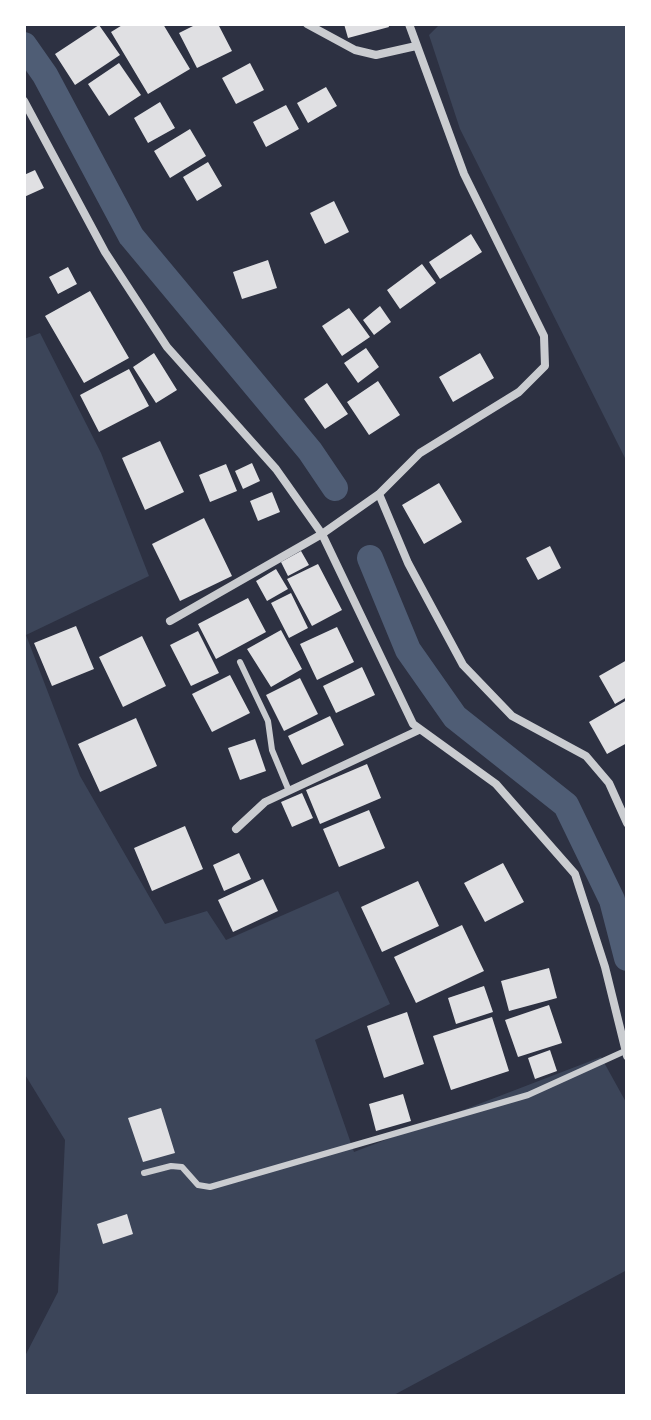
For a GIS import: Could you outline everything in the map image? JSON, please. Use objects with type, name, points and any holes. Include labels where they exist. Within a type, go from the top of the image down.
[{"type":"street","points":[[307,24],[355,50],[376,55],[416,46]]},
{"type":"street","points":[[170,621],[322,534],[379,494],[420,453],[537,377],[547,354],[544,336],[464,174],[409,24]]},
{"type":"street","points":[[24,101],[28,116],[105,252],[167,347],[276,469],[322,534],[419,730],[496,784],[575,874],[605,967],[626,1053]]},
{"type":"street","points":[[379,494],[408,563],[463,665],[512,716],[586,756],[609,783],[627,823]]},
{"type":"street","points":[[236,829],[265,802],[419,730]]},
{"type":"lane","points":[[240,662],[268,721],[272,750],[289,791]]},
{"type":"lane","points":[[144,1173],[171,1166],[182,1167],[198,1185],[210,1187],[528,1095],[626,1053]]},
{"type":"shaded area","points":[[440,24],[627,24],[627,462],[460,129],[429,35]]},
{"type":"shaded area","points":[[40,333],[101,453],[149,576],[26,635],[80,776],[165,924],[207,911],[226,940],[338,891],[390,1004],[315,1040],[354,1152],[601,1057],[627,1104],[627,1270],[392,1396],[24,1396],[24,1358],[58,1292],[65,1140],[24,1073],[24,339]]},
{"type":"building","points":[[124,24],[163,24],[190,69],[148,94],[111,32]]},
{"type":"building","points":[[197,24],[218,24],[232,51],[197,68],[179,33]]},
{"type":"building","points":[[344,24],[388,24],[389,27],[348,38]]},
{"type":"building","points":[[99,25],[120,55],[75,85],[55,54]]},
{"type":"building","points":[[119,63],[141,95],[109,116],[88,84]]},
{"type":"building","points":[[250,63],[264,90],[236,104],[222,78]]},
{"type":"building","points":[[326,87],[337,106],[308,123],[297,103]]},
{"type":"building","points":[[160,102],[175,128],[148,143],[134,118]]},
{"type":"building","points":[[286,105],[299,129],[266,147],[253,122]]},
{"type":"building","points":[[190,129],[206,156],[170,178],[154,151]]},
{"type":"building","points":[[208,162],[222,186],[197,201],[183,177]]},
{"type":"building","points":[[35,170],[44,188],[24,197],[24,175]]},
{"type":"building","points":[[334,201],[349,232],[325,244],[310,213]]},
{"type":"building","points":[[471,234],[482,252],[440,279],[429,262]]},
{"type":"building","points":[[268,260],[277,288],[242,299],[233,272]]},
{"type":"building","points":[[422,264],[436,283],[400,309],[387,290]]},
{"type":"building","points":[[68,267],[77,284],[58,294],[49,277]]},
{"type":"building","points":[[90,291],[129,358],[84,383],[45,316]]},
{"type":"building","points":[[380,306],[391,322],[374,335],[363,320]]},
{"type":"building","points":[[349,308],[370,337],[342,356],[322,326]]},
{"type":"building","points":[[366,348],[379,367],[358,383],[344,363]]},
{"type":"building","points":[[154,353],[177,390],[156,403],[133,367]]},
{"type":"building","points":[[480,353],[494,378],[453,402],[439,377]]},
{"type":"building","points":[[129,369],[149,406],[99,432],[80,395]]},
{"type":"building","points":[[378,381],[400,415],[369,435],[347,402]]},
{"type":"building","points":[[327,383],[348,414],[325,429],[304,399]]},
{"type":"building","points":[[160,441],[184,492],[145,510],[122,458]]},
{"type":"building","points":[[252,463],[260,481],[243,489],[235,471]]},
{"type":"building","points":[[226,464],[237,491],[210,502],[199,475]]},
{"type":"building","points":[[439,483],[462,522],[424,544],[402,505]]},
{"type":"building","points":[[272,492],[280,512],[258,521],[250,501]]},
{"type":"building","points":[[204,518],[232,576],[180,601],[152,544]]},
{"type":"building","points":[[550,546],[561,568],[538,580],[526,558]]},
{"type":"building","points":[[301,551],[309,565],[288,576],[281,562]]},
{"type":"building","points":[[318,564],[342,610],[312,626],[287,579]]},
{"type":"building","points":[[276,569],[288,589],[267,601],[256,581]]},
{"type":"building","points":[[291,593],[308,628],[289,638],[271,603]]},
{"type":"building","points":[[248,598],[266,632],[216,659],[198,624]]},
{"type":"building","points":[[76,626],[94,669],[52,686],[34,643]]},
{"type":"building","points":[[337,627],[354,662],[317,680],[300,644]]},
{"type":"building","points":[[281,630],[302,669],[271,687],[247,649]]},
{"type":"building","points":[[198,631],[219,673],[191,686],[170,645]]},
{"type":"building","points":[[142,636],[166,686],[123,707],[99,657]]},
{"type":"building","points":[[627,660],[627,697],[615,704],[599,676]]},
{"type":"building","points":[[362,667],[375,695],[336,713],[323,686]]},
{"type":"building","points":[[230,675],[250,713],[212,732],[192,694]]},
{"type":"building","points":[[300,678],[318,714],[284,731],[266,695]]},
{"type":"building","points":[[627,700],[627,743],[607,754],[589,722]]},
{"type":"building","points":[[330,716],[344,745],[302,765],[288,736]]},
{"type":"building","points":[[136,718],[157,766],[100,792],[78,744]]},
{"type":"building","points":[[255,739],[266,771],[240,780],[228,748]]},
{"type":"building","points":[[367,764],[381,798],[320,824],[306,790]]},
{"type":"building","points":[[302,793],[313,818],[292,827],[281,802]]},
{"type":"building","points":[[369,810],[385,848],[339,867],[323,829]]},
{"type":"building","points":[[185,826],[203,869],[152,891],[134,848]]},
{"type":"building","points":[[239,853],[251,879],[224,891],[213,865]]},
{"type":"building","points":[[503,863],[524,902],[485,922],[464,883]]},
{"type":"building","points":[[263,879],[278,911],[233,932],[218,900]]},
{"type":"building","points":[[418,881],[439,926],[382,952],[361,907]]},
{"type":"building","points":[[462,925],[484,971],[416,1003],[394,957]]},
{"type":"building","points":[[549,968],[557,998],[509,1011],[501,981]]},
{"type":"building","points":[[484,986],[493,1012],[456,1024],[448,998]]},
{"type":"building","points":[[549,1005],[562,1043],[518,1057],[505,1020]]},
{"type":"building","points":[[407,1012],[424,1064],[384,1078],[367,1026]]},
{"type":"building","points":[[492,1017],[509,1071],[451,1090],[433,1036]]},
{"type":"building","points":[[550,1050],[557,1071],[535,1079],[528,1058]]},
{"type":"building","points":[[403,1094],[411,1121],[376,1131],[369,1104]]},
{"type":"building","points":[[161,1108],[175,1153],[143,1162],[128,1118]]},
{"type":"building","points":[[127,1214],[133,1234],[103,1244],[97,1224]]},
{"type":"waterway","points":[[24,45],[45,75],[131,236],[310,451],[335,488]]},
{"type":"waterway","points":[[370,558],[408,650],[455,717],[566,805],[612,900],[627,958]]}]
